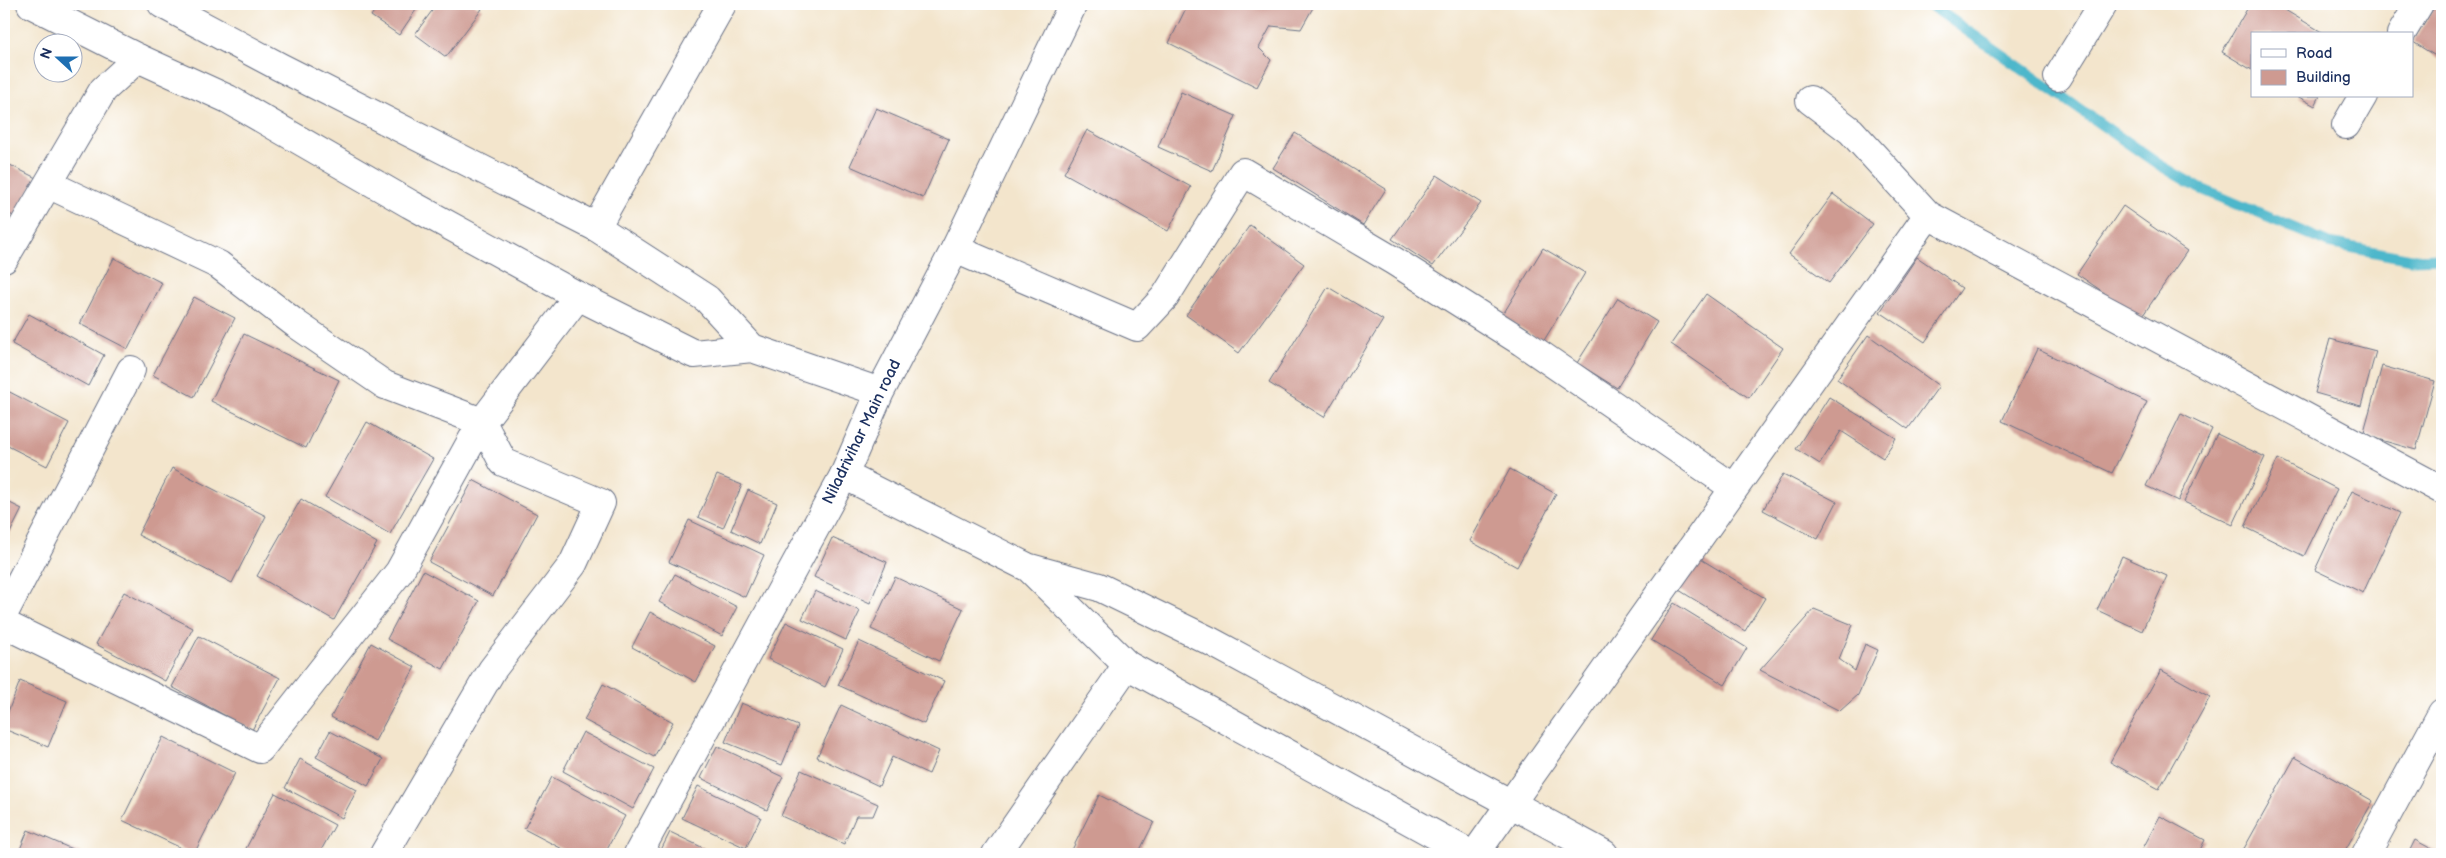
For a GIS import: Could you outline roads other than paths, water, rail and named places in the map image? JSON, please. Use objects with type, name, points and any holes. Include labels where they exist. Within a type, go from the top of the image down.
[{"type":"street","points":[[31,4],[138,58],[228,99],[410,204],[578,296],[694,354],[752,348],[880,392]]},
{"type":"street","points":[[162,4],[289,72],[596,227],[708,299],[752,348]]},
{"type":"street","points":[[596,227],[722,4]]},
{"type":"street","name":"Niladrivihar Main road","points":[[638,854],[844,475],[880,392],[955,249],[1072,4]]},
{"type":"street","points":[[2058,77],[2103,4]]},
{"type":"street","points":[[2402,32],[2419,4]]},
{"type":"street","points":[[4,259],[103,90],[138,58]]},
{"type":"street","points":[[2346,125],[2362,98]]},
{"type":"street","points":[[1810,100],[1851,131],[1928,216],[2442,490]]},
{"type":"street","points":[[955,249],[1137,327],[1165,297],[1243,172],[1394,261],[1522,342],[1734,488]]},
{"type":"street","points":[[48,184],[219,266],[296,324],[385,385],[482,422],[503,462],[601,503],[573,564],[492,670],[384,854]]},
{"type":"street","points":[[1475,854],[1928,216]]},
{"type":"street","points":[[4,624],[260,749],[399,572],[482,422],[578,296]]},
{"type":"street","points":[[4,613],[131,370]]},
{"type":"street","points":[[844,475],[1029,568],[1099,587],[1210,641],[1604,854]]},
{"type":"street","points":[[1029,568],[1127,665],[1470,854]]},
{"type":"street","points":[[996,854],[1127,665]]},
{"type":"street","points":[[2366,854],[2442,713]]},
{"type":"waterway","points":[[1929,4],[2158,164],[2199,188],[2329,243],[2411,259],[2442,258]]}]
